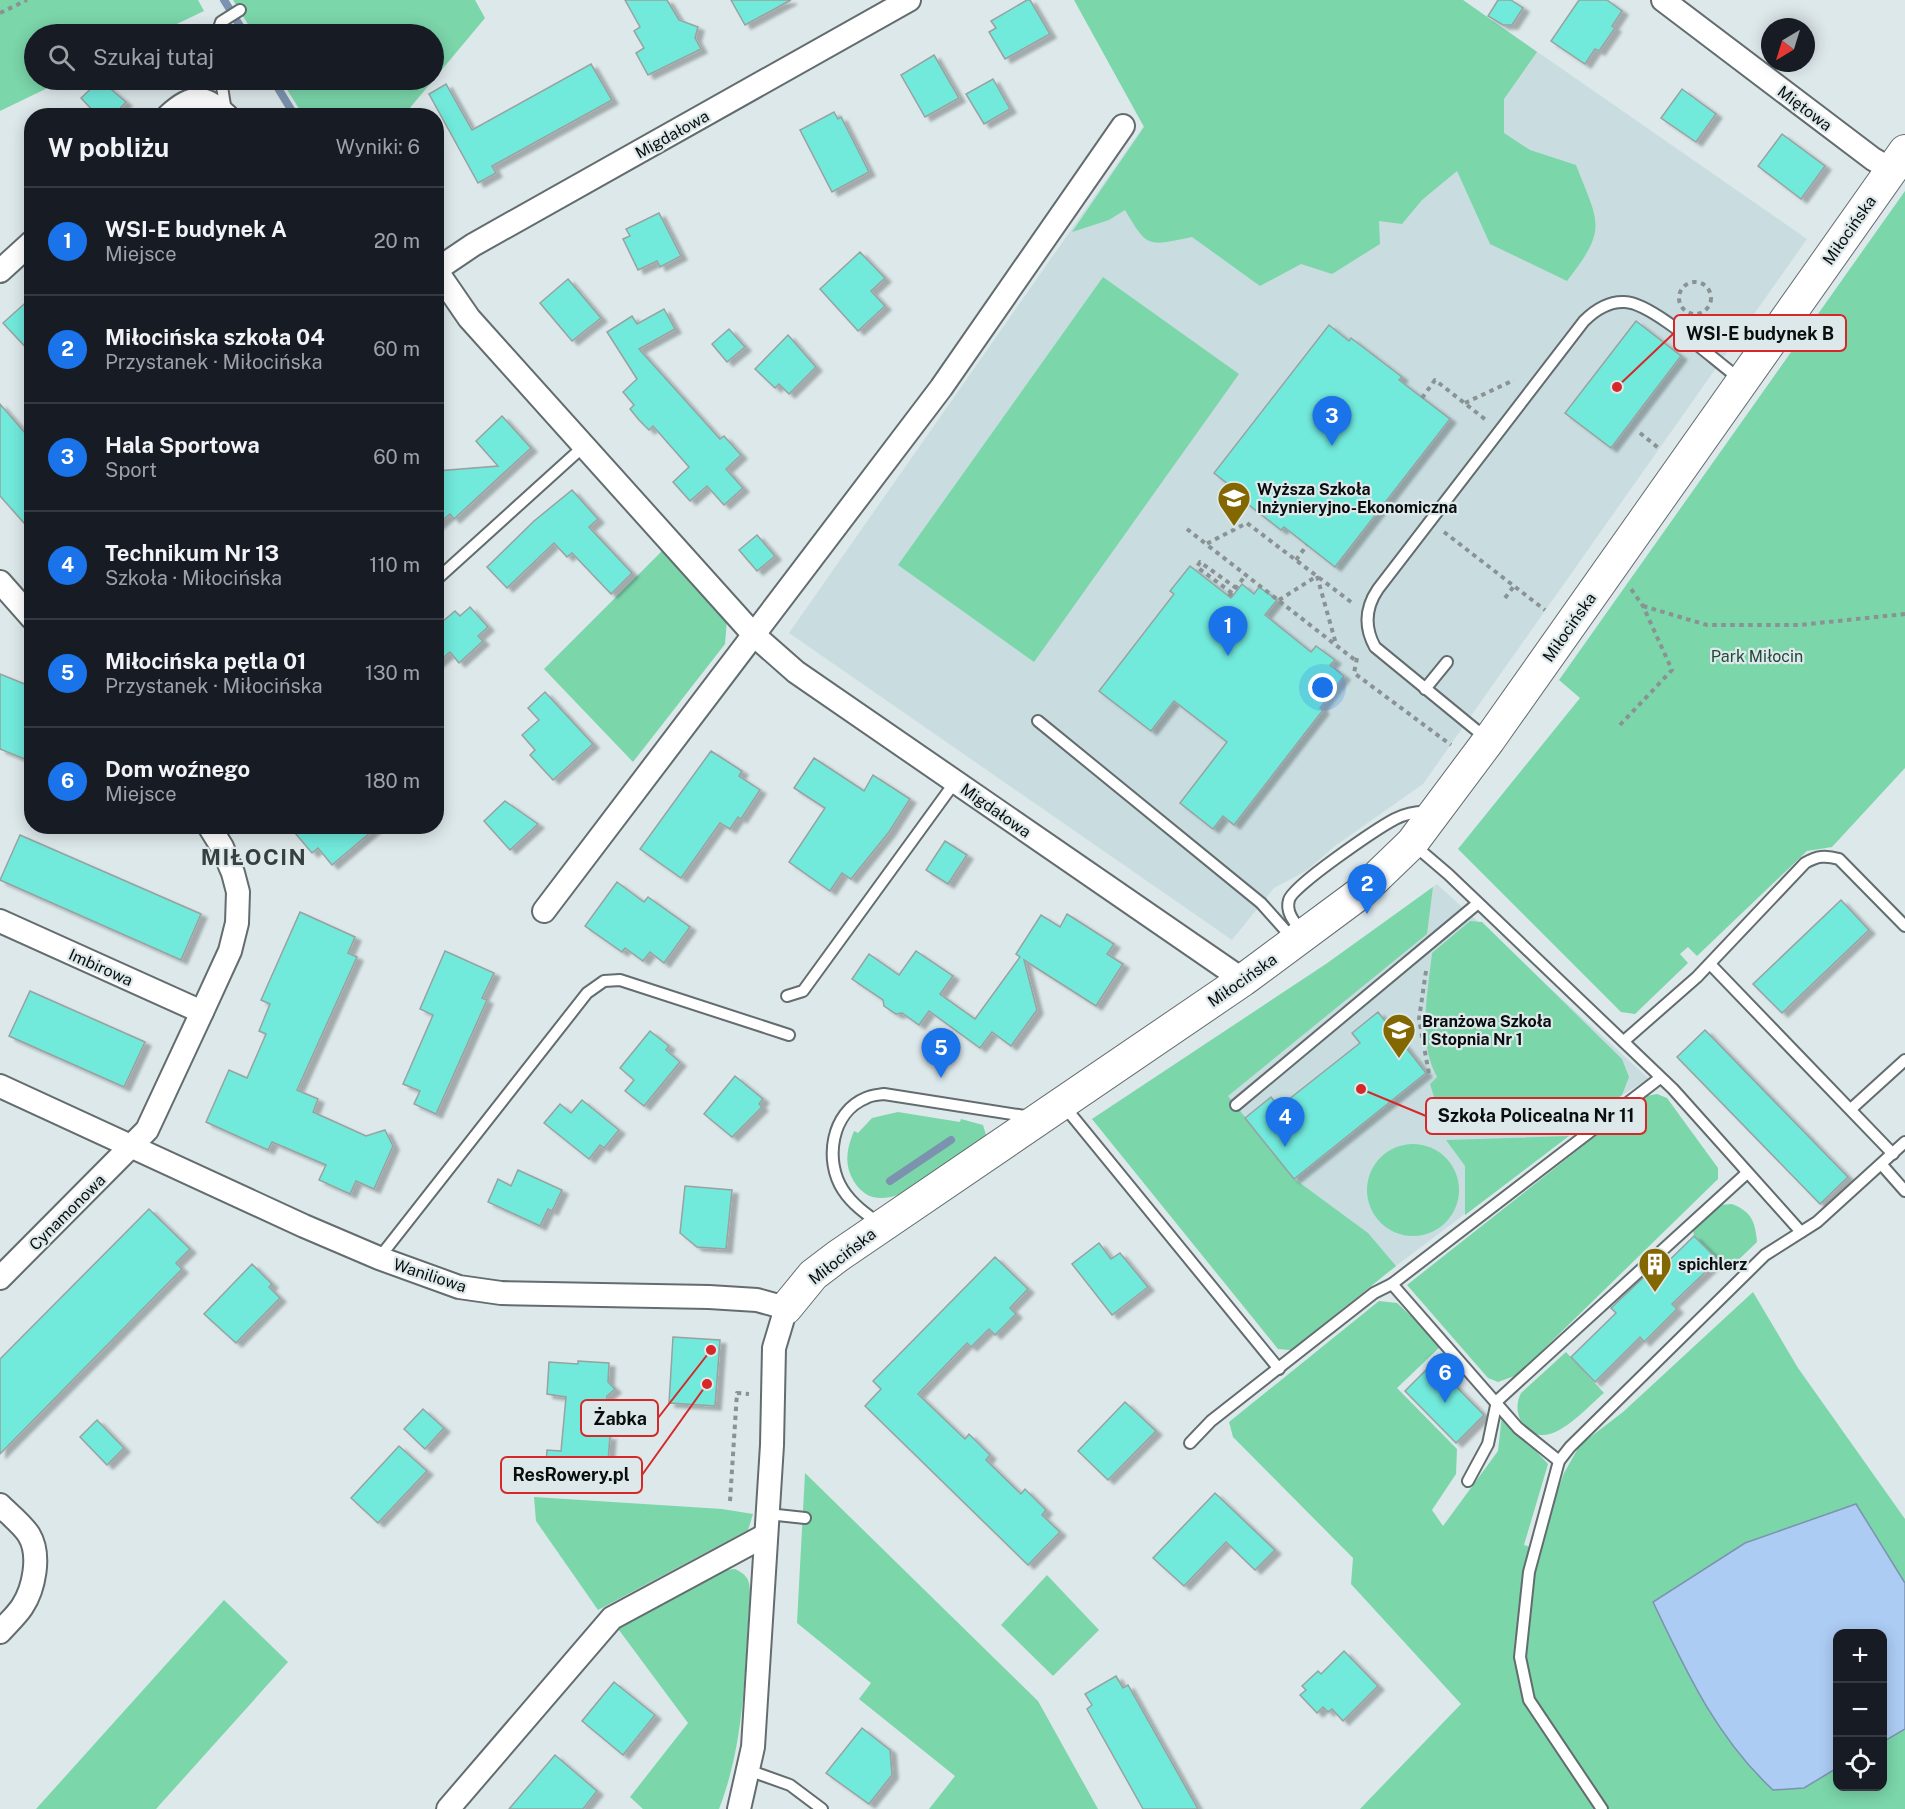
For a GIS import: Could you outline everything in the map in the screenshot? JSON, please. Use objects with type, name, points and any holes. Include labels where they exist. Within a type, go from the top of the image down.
[{"type":"street","name":"Migdałowa","points":[[444,265],[483,240],[909,0]]},
{"type":"street","name":"Miętowa","points":[[1663,0],[1873,159],[1898,160]]},
{"type":"street","points":[[177,108],[195,98],[208,101],[218,108]]},
{"type":"street","points":[[544,911],[941,388],[1123,126]]},
{"type":"street","name":"Miłocińska","points":[[739,1809],[753,1747],[772,1445],[774,1348],[786,1308],[813,1275],[1049,1110],[1301,940],[1359,894],[1412,843],[1489,740],[1898,160]]},
{"type":"street","points":[[0,271],[24,249]]},
{"type":"street","name":"Migdałowa","points":[[444,282],[468,318],[754,635],[796,672],[1243,980]]},
{"type":"street","points":[[0,582],[24,603]]},
{"type":"street","points":[[133,1146],[147,1130],[230,951],[237,923],[238,892],[233,873],[214,834]]},
{"type":"street","name":"Imbirowa","points":[[0,921],[202,1012]]},
{"type":"street","name":"Waniliowa","points":[[0,1086],[379,1258],[459,1287],[501,1293],[757,1300],[786,1308]]},
{"type":"street","name":"Cynamonowa","points":[[0,1278],[133,1146]]},
{"type":"street","points":[[0,1505],[29,1535],[35,1552],[34,1572],[22,1608],[0,1632]]},
{"type":"street","points":[[448,1809],[612,1618],[767,1524]]},
{"type":"lane","points":[[220,24],[240,10]]},
{"type":"lane","points":[[223,90],[226,108]]},
{"type":"lane","points":[[1489,740],[1375,647],[1368,633],[1367,615],[1375,593],[1588,317],[1611,303],[1625,302],[1650,310],[1743,381]]},
{"type":"lane","points":[[444,573],[584,446]]},
{"type":"lane","points":[[1425,689],[1447,662]]},
{"type":"lane","points":[[1038,721],[1261,903],[1301,940]]},
{"type":"lane","points":[[787,996],[803,991],[955,782]]},
{"type":"lane","points":[[1301,940],[1288,908],[1289,899],[1294,891],[1395,819],[1416,811],[1437,812]]},
{"type":"lane","points":[[1412,843],[1624,1041],[1802,1232]]},
{"type":"lane","points":[[1624,1041],[1710,964],[1805,862],[1826,855],[1839,859],[1905,926]]},
{"type":"lane","points":[[1236,1105],[1477,904]]},
{"type":"lane","points":[[1710,964],[1893,1154]]},
{"type":"lane","points":[[379,1258],[587,993],[604,981],[620,980],[789,1035]]},
{"type":"lane","points":[[1851,1109],[1905,1060]]},
{"type":"lane","points":[[1190,1443],[1211,1421],[1374,1293],[1392,1284],[1660,1078]]},
{"type":"lane","points":[[882,1226],[857,1206],[843,1190],[834,1173],[832,1151],[837,1129],[848,1110],[865,1098],[884,1094],[1049,1110],[1279,1369]]},
{"type":"lane","points":[[1602,1809],[1529,1700],[1520,1657],[1530,1572],[1559,1461],[1570,1447],[1765,1255],[1817,1222],[1905,1142]]},
{"type":"lane","points":[[1882,1165],[1905,1191]]},
{"type":"lane","points":[[1468,1481],[1488,1444],[1497,1401],[1747,1173]]},
{"type":"lane","points":[[1392,1284],[1531,1440],[1559,1461]]},
{"type":"lane","points":[[767,1524],[805,1518]]},
{"type":"lane","points":[[748,1770],[790,1785],[822,1809]]},
{"type":"path","points":[[0,13],[27,0]]},
{"type":"path","points":[[1690,282],[1700,282],[1710,290],[1711,303],[1704,312],[1688,313],[1682,309],[1679,301],[1680,291],[1690,282]]},
{"type":"path","points":[[1465,403],[1554,361]]},
{"type":"path","points":[[1422,398],[1435,380],[1472,409]]},
{"type":"path","points":[[1640,433],[1662,451]]},
{"type":"path","points":[[1431,522],[1548,613]]},
{"type":"path","points":[[1206,544],[1247,523],[1354,604]]},
{"type":"path","points":[[1187,529],[1355,660],[1354,673],[1459,751]]},
{"type":"path","points":[[1296,560],[1307,545]]},
{"type":"path","points":[[1236,588],[1200,562],[1197,567],[1231,595],[1246,575]]},
{"type":"path","points":[[1279,600],[1317,576]]},
{"type":"path","points":[[1317,576],[1336,645]]},
{"type":"path","points":[[1504,598],[1514,586]]},
{"type":"path","points":[[1620,724],[1672,670],[1643,606],[1630,588]]},
{"type":"path","points":[[1643,606],[1707,625],[1799,625],[1905,614]]},
{"type":"path","points":[[1426,1073],[1429,1074],[1419,1018],[1429,944]]},
{"type":"path","points":[[730,1501],[737,1393],[759,1394]]},
{"type":"shaded area","name":"Wyższa Szkoła Inżynieryjno-Ekonomiczna","points":[[1463,0],[1807,239],[1423,784],[1335,846],[1306,871],[1274,888],[1232,940],[789,633],[1220,17]]},
{"type":"shaded area","points":[[1437,884],[1649,1079],[1622,1095],[1396,1266],[1291,1350],[1278,1349],[1092,1119],[1326,964]]},
{"type":"green space","points":[[0,0],[198,0],[204,11],[177,24],[24,24],[24,90],[43,90],[0,111]]},
{"type":"green space","points":[[233,0],[475,0],[485,18],[444,67],[444,24],[248,24]]},
{"type":"green space","points":[[1074,0],[1463,0],[1537,52],[1504,99],[1504,133],[1530,150],[1576,165],[1590,201],[1596,225],[1589,249],[1567,281],[1490,244],[1457,171],[1422,200],[1402,224],[1379,221],[1380,244],[1332,274],[1301,264],[1260,286],[1192,237],[1158,243],[1151,242],[1139,232],[1125,210],[1109,220],[1072,232],[1144,127]]},
{"type":"green space","points":[[287,90],[425,90],[410,108],[299,108]]},
{"type":"green space","name":"Park Miłocin","points":[[1905,191],[1905,768],[1832,847],[1807,851],[1697,956],[1688,947],[1680,954],[1688,963],[1635,1014],[1621,1012],[1458,849],[1580,698],[1559,680]]},
{"type":"green space","points":[[1103,277],[1239,374],[1034,662],[898,565]]},
{"type":"green space","points":[[664,549],[727,619],[725,644],[633,762],[544,669]]},
{"type":"green space","points":[[1433,887],[1427,934],[1228,1096],[1296,1180],[1368,1233],[1396,1266],[1291,1350],[1278,1349],[1092,1119],[1326,964]]},
{"type":"green space","points":[[1470,921],[1482,922],[1622,1059],[1629,1077],[1622,1095],[1586,1123],[1443,1126],[1430,1084],[1437,1077],[1427,1048],[1426,1016],[1432,953]]},
{"type":"green space","points":[[1657,1094],[1667,1098],[1718,1168],[1718,1179],[1517,1375],[1498,1382],[1488,1378],[1407,1285],[1646,1096]]},
{"type":"green space","points":[[898,1112],[960,1122],[961,1119],[983,1125],[986,1135],[976,1146],[915,1187],[886,1198],[873,1197],[861,1190],[851,1176],[847,1159],[850,1142],[854,1131],[858,1133],[872,1118]]},
{"type":"green space","points":[[1569,1136],[1465,1215],[1465,1166],[1446,1140]]},
{"type":"green space","points":[[1413,1144],[1430,1148],[1445,1158],[1455,1173],[1459,1190],[1455,1207],[1445,1222],[1430,1232],[1413,1236],[1396,1232],[1381,1222],[1371,1207],[1367,1190],[1371,1173],[1381,1158],[1396,1148]]},
{"type":"green space","points":[[1732,1204],[1744,1210],[1751,1218],[1757,1242],[1733,1265],[1724,1267],[1694,1236],[1693,1230],[1720,1205]]},
{"type":"green space","points":[[1753,1292],[1798,1368],[1905,1519],[1905,1809],[1360,1809],[1461,1704],[1351,1584],[1353,1558],[1233,1437],[1229,1422],[1379,1301],[1397,1303],[1442,1345],[1397,1388],[1457,1449],[1456,1474],[1432,1510],[1443,1526],[1498,1451],[1502,1415],[1548,1464],[1524,1545],[1537,1549],[1564,1473],[1580,1445],[1623,1412]]},
{"type":"green space","points":[[1566,1352],[1604,1393],[1565,1427],[1554,1433],[1543,1435],[1533,1433],[1523,1424],[1519,1416],[1519,1397]]},
{"type":"green space","points":[[805,1473],[1038,1701],[1098,1809],[929,1809],[955,1776],[859,1699],[871,1683],[797,1623]]},
{"type":"green space","points":[[534,1497],[722,1509],[753,1514],[748,1530],[598,1610],[536,1521]]},
{"type":"green space","points":[[735,1569],[746,1577],[750,1586],[745,1677],[734,1757],[719,1809],[643,1809],[630,1797],[688,1723],[616,1626],[720,1571]]},
{"type":"green space","points":[[1047,1575],[1099,1630],[1053,1676],[1001,1625]]},
{"type":"green space","points":[[224,1600],[288,1662],[156,1809],[36,1809]]},
{"type":"water","points":[[1856,1504],[1905,1583],[1905,1729],[1887,1740],[1887,1629],[1833,1629],[1833,1770],[1804,1788],[1773,1790],[1735,1748],[1690,1678],[1653,1602],[1745,1543]]},
{"type":"building","points":[[625,0],[667,0],[679,20],[698,27],[695,38],[701,49],[648,75],[636,53],[644,48],[634,31],[640,27]]},
{"type":"building","points":[[731,0],[791,0],[745,25]]},
{"type":"building","points":[[1030,0],[1050,34],[1005,59],[989,32],[996,28],[991,21]]},
{"type":"building","points":[[1498,0],[1511,0],[1523,8],[1512,25],[1503,25],[1488,16]]},
{"type":"building","points":[[1579,0],[1607,0],[1622,11],[1612,26],[1615,28],[1599,51],[1595,49],[1585,64],[1551,41]]},
{"type":"building","points":[[934,55],[959,98],[925,117],[901,75]]},
{"type":"building","points":[[591,64],[612,100],[492,166],[496,173],[478,183],[444,121],[444,108],[437,108],[429,94],[436,90],[444,90],[446,84],[472,130]]},
{"type":"building","points":[[993,79],[1010,109],[984,124],[966,94]]},
{"type":"building","points":[[1682,89],[1716,114],[1696,142],[1661,118]]},
{"type":"building","points":[[89,90],[112,90],[126,102],[120,108],[90,108],[81,98]]},
{"type":"building","points":[[834,112],[838,119],[841,117],[869,172],[832,192],[800,130]]},
{"type":"building","points":[[1782,134],[1825,166],[1801,199],[1758,166]]},
{"type":"building","points":[[659,213],[681,256],[660,267],[657,261],[638,270],[623,239],[630,236],[626,229]]},
{"type":"building","points":[[860,252],[885,278],[871,291],[885,306],[858,331],[820,289]]},
{"type":"building","points":[[568,279],[601,318],[572,341],[540,303]]},
{"type":"building","points":[[24,304],[24,345],[3,323]]},
{"type":"building","points":[[664,309],[675,329],[639,349],[720,439],[724,436],[741,455],[726,469],[743,488],[724,505],[707,486],[690,501],[673,482],[689,467],[653,426],[649,430],[639,420],[630,409],[634,405],[623,392],[637,379],[607,332],[632,316],[637,324]]},
{"type":"building","points":[[1636,321],[1681,356],[1611,448],[1565,413]]},
{"type":"building","points":[[1329,325],[1349,341],[1351,338],[1402,377],[1399,380],[1450,419],[1335,567],[1284,527],[1281,530],[1231,491],[1233,488],[1214,473]]},
{"type":"building","points":[[729,329],[745,347],[727,362],[712,344]]},
{"type":"building","points":[[788,335],[816,367],[789,394],[779,384],[775,388],[755,369]]},
{"type":"building","points":[[0,404],[24,432],[24,523],[0,496]]},
{"type":"building","points":[[502,416],[531,448],[454,519],[450,514],[444,519],[444,470],[498,466],[476,441]]},
{"type":"building","points":[[572,490],[598,519],[589,527],[632,573],[611,594],[572,553],[567,557],[554,543],[507,588],[487,567],[534,521]]},
{"type":"building","points":[[757,535],[775,556],[757,571],[739,550]]},
{"type":"building","points":[[1190,566],[1231,598],[1242,584],[1254,594],[1259,587],[1277,600],[1265,615],[1311,652],[1316,646],[1335,660],[1330,665],[1344,676],[1320,708],[1323,710],[1234,825],[1223,816],[1213,829],[1180,803],[1227,742],[1174,701],[1151,731],[1099,691],[1174,594],[1170,591]]},
{"type":"building","points":[[470,607],[488,627],[478,636],[483,641],[459,663],[450,652],[444,657],[444,620],[455,611],[460,616]]},
{"type":"building","points":[[0,674],[24,684],[24,759],[0,749]]},
{"type":"building","points":[[545,692],[593,744],[553,780],[530,755],[535,750],[522,735],[539,720],[528,708]]},
{"type":"building","points":[[711,751],[742,771],[739,776],[760,790],[741,819],[738,817],[730,829],[720,823],[681,878],[640,849]]},
{"type":"building","points":[[814,758],[864,791],[873,775],[910,799],[889,832],[851,879],[842,873],[830,891],[789,862],[825,808],[794,788]]},
{"type":"building","points":[[505,801],[538,824],[510,850],[484,821]]},
{"type":"building","points":[[296,834],[369,834],[332,865],[318,848],[312,853]]},
{"type":"building","points":[[20,835],[201,914],[181,960],[0,880]]},
{"type":"building","points":[[945,841],[967,855],[948,884],[926,870]]},
{"type":"building","points":[[617,882],[644,902],[648,897],[690,927],[664,963],[650,952],[643,961],[625,948],[622,952],[585,926]]},
{"type":"building","points":[[1841,900],[1869,930],[1782,1013],[1753,984]]},
{"type":"building","points":[[300,912],[355,937],[348,953],[357,957],[297,1090],[318,1099],[313,1112],[366,1136],[385,1130],[393,1146],[374,1189],[356,1181],[350,1194],[319,1180],[326,1165],[272,1142],[268,1150],[206,1122],[229,1070],[247,1078],[266,1034],[259,1031],[270,1004],[261,1000]]},
{"type":"building","points":[[1067,914],[1114,944],[1107,954],[1123,964],[1096,1006],[1024,960],[1037,1010],[1011,1046],[992,1032],[980,1048],[929,1011],[919,1025],[902,1013],[896,1014],[884,1006],[883,1000],[852,979],[869,954],[899,975],[916,951],[953,976],[940,994],[975,1019],[1020,957],[1016,954],[1041,915],[1060,927]]},
{"type":"building","points":[[445,951],[494,973],[482,998],[487,1000],[436,1114],[414,1104],[420,1091],[403,1084],[433,1015],[420,1009]]},
{"type":"building","points":[[30,991],[145,1042],[124,1087],[9,1036]]},
{"type":"building","points":[[1378,1012],[1426,1073],[1294,1179],[1245,1118],[1271,1097],[1279,1107],[1360,1043],[1352,1033]]},
{"type":"building","points":[[1705,1030],[1848,1177],[1820,1204],[1677,1057]]},
{"type":"building","points":[[650,1031],[669,1046],[666,1050],[680,1062],[644,1106],[625,1091],[634,1080],[620,1068]]},
{"type":"building","points":[[735,1076],[763,1099],[759,1104],[762,1107],[732,1137],[704,1114]]},
{"type":"building","points":[[582,1100],[619,1130],[604,1148],[600,1145],[589,1159],[544,1123],[560,1104],[571,1113]]},
{"type":"building","points":[[518,1170],[562,1190],[552,1211],[548,1209],[540,1226],[488,1202],[498,1179],[511,1186]]},
{"type":"building","points":[[685,1186],[732,1190],[726,1249],[697,1247],[680,1233]]},
{"type":"building","points":[[149,1209],[190,1249],[176,1263],[182,1269],[0,1454],[0,1359]]},
{"type":"building","name":"spichlerz","points":[[1694,1236],[1718,1260],[1672,1304],[1677,1309],[1644,1342],[1640,1337],[1595,1382],[1571,1357],[1616,1313],[1611,1308],[1644,1277],[1648,1281]]},
{"type":"building","points":[[1099,1243],[1111,1259],[1120,1253],[1148,1287],[1112,1315],[1072,1264]]},
{"type":"building","points":[[995,1257],[1028,1289],[1010,1308],[1016,1314],[995,1335],[989,1329],[971,1347],[967,1343],[918,1394],[965,1439],[969,1434],[990,1455],[986,1460],[1021,1494],[1025,1489],[1046,1510],[1042,1515],[1060,1532],[1028,1565],[865,1406],[881,1389],[873,1381]]},
{"type":"building","points":[[252,1264],[272,1284],[269,1287],[280,1298],[236,1343],[204,1314]]},
{"type":"building","points":[[673,1337],[720,1340],[715,1406],[669,1403]]},
{"type":"building","points":[[578,1361],[609,1363],[608,1382],[615,1389],[607,1396],[604,1436],[610,1436],[608,1461],[604,1461],[602,1479],[545,1475],[547,1450],[561,1451],[566,1397],[547,1394],[549,1362],[578,1364]]},
{"type":"building","points":[[1433,1363],[1484,1415],[1456,1443],[1405,1391]]},
{"type":"building","points":[[1125,1402],[1156,1431],[1108,1480],[1078,1451]]},
{"type":"building","points":[[423,1409],[444,1428],[425,1449],[404,1429]]},
{"type":"building","points":[[97,1420],[124,1448],[107,1465],[80,1437]]},
{"type":"building","points":[[399,1446],[427,1471],[378,1523],[351,1498]]},
{"type":"building","points":[[1215,1493],[1275,1550],[1255,1570],[1226,1542],[1184,1586],[1153,1558]]},
{"type":"building","points":[[1344,1651],[1378,1686],[1343,1721],[1332,1709],[1328,1712],[1323,1707],[1317,1713],[1300,1695],[1306,1690],[1302,1686],[1318,1671],[1321,1674]]},
{"type":"building","points":[[1116,1676],[1123,1688],[1128,1685],[1198,1809],[1143,1809],[1087,1709],[1092,1705],[1085,1694]]},
{"type":"building","points":[[614,1682],[655,1715],[623,1755],[582,1721]]},
{"type":"building","points":[[862,1728],[890,1750],[892,1775],[869,1804],[826,1773]]},
{"type":"building","points":[[555,1755],[597,1791],[583,1809],[509,1809]]},
{"type":"waterway","points":[[224,0],[239,24]]},
{"type":"waterway","points":[[279,90],[290,108]]},
{"type":"waterway","points":[[890,1181],[951,1140]]},
{"type":"place","name":"WSI-E budynek B","points":[[1617,387]]},
{"type":"place","name":"Hala Sportowa","points":[[1332,446]]},
{"type":"place","name":"Wyższa Szkoła Inżynieryjno-Ekonomiczna","points":[[1234,527]]},
{"type":"place","name":"WSI-E budynek A","points":[[1228,656]]},
{"type":"place","name":"Miłocińska szkoła 04","points":[[1367,914]]},
{"type":"place","name":"Branżowa Szkoła I Stopnia Nr 1","points":[[1399,1059]]},
{"type":"place","name":"Miłocińska pętla 01","points":[[941,1078]]},
{"type":"place","name":"Szkoła Policealna Nr 11","points":[[1361,1089]]},
{"type":"place","name":"Technikum Nr 13","points":[[1285,1147]]},
{"type":"place","name":"spichlerz","points":[[1655,1293]]},
{"type":"place","name":"Żabka","points":[[711,1350]]},
{"type":"place","name":"ResRowery.pl","points":[[707,1384]]},
{"type":"place","name":"Dom woźnego","points":[[1445,1403]]},
{"type":"district","name":"MIŁOCIN","points":[[254,857]]}]
